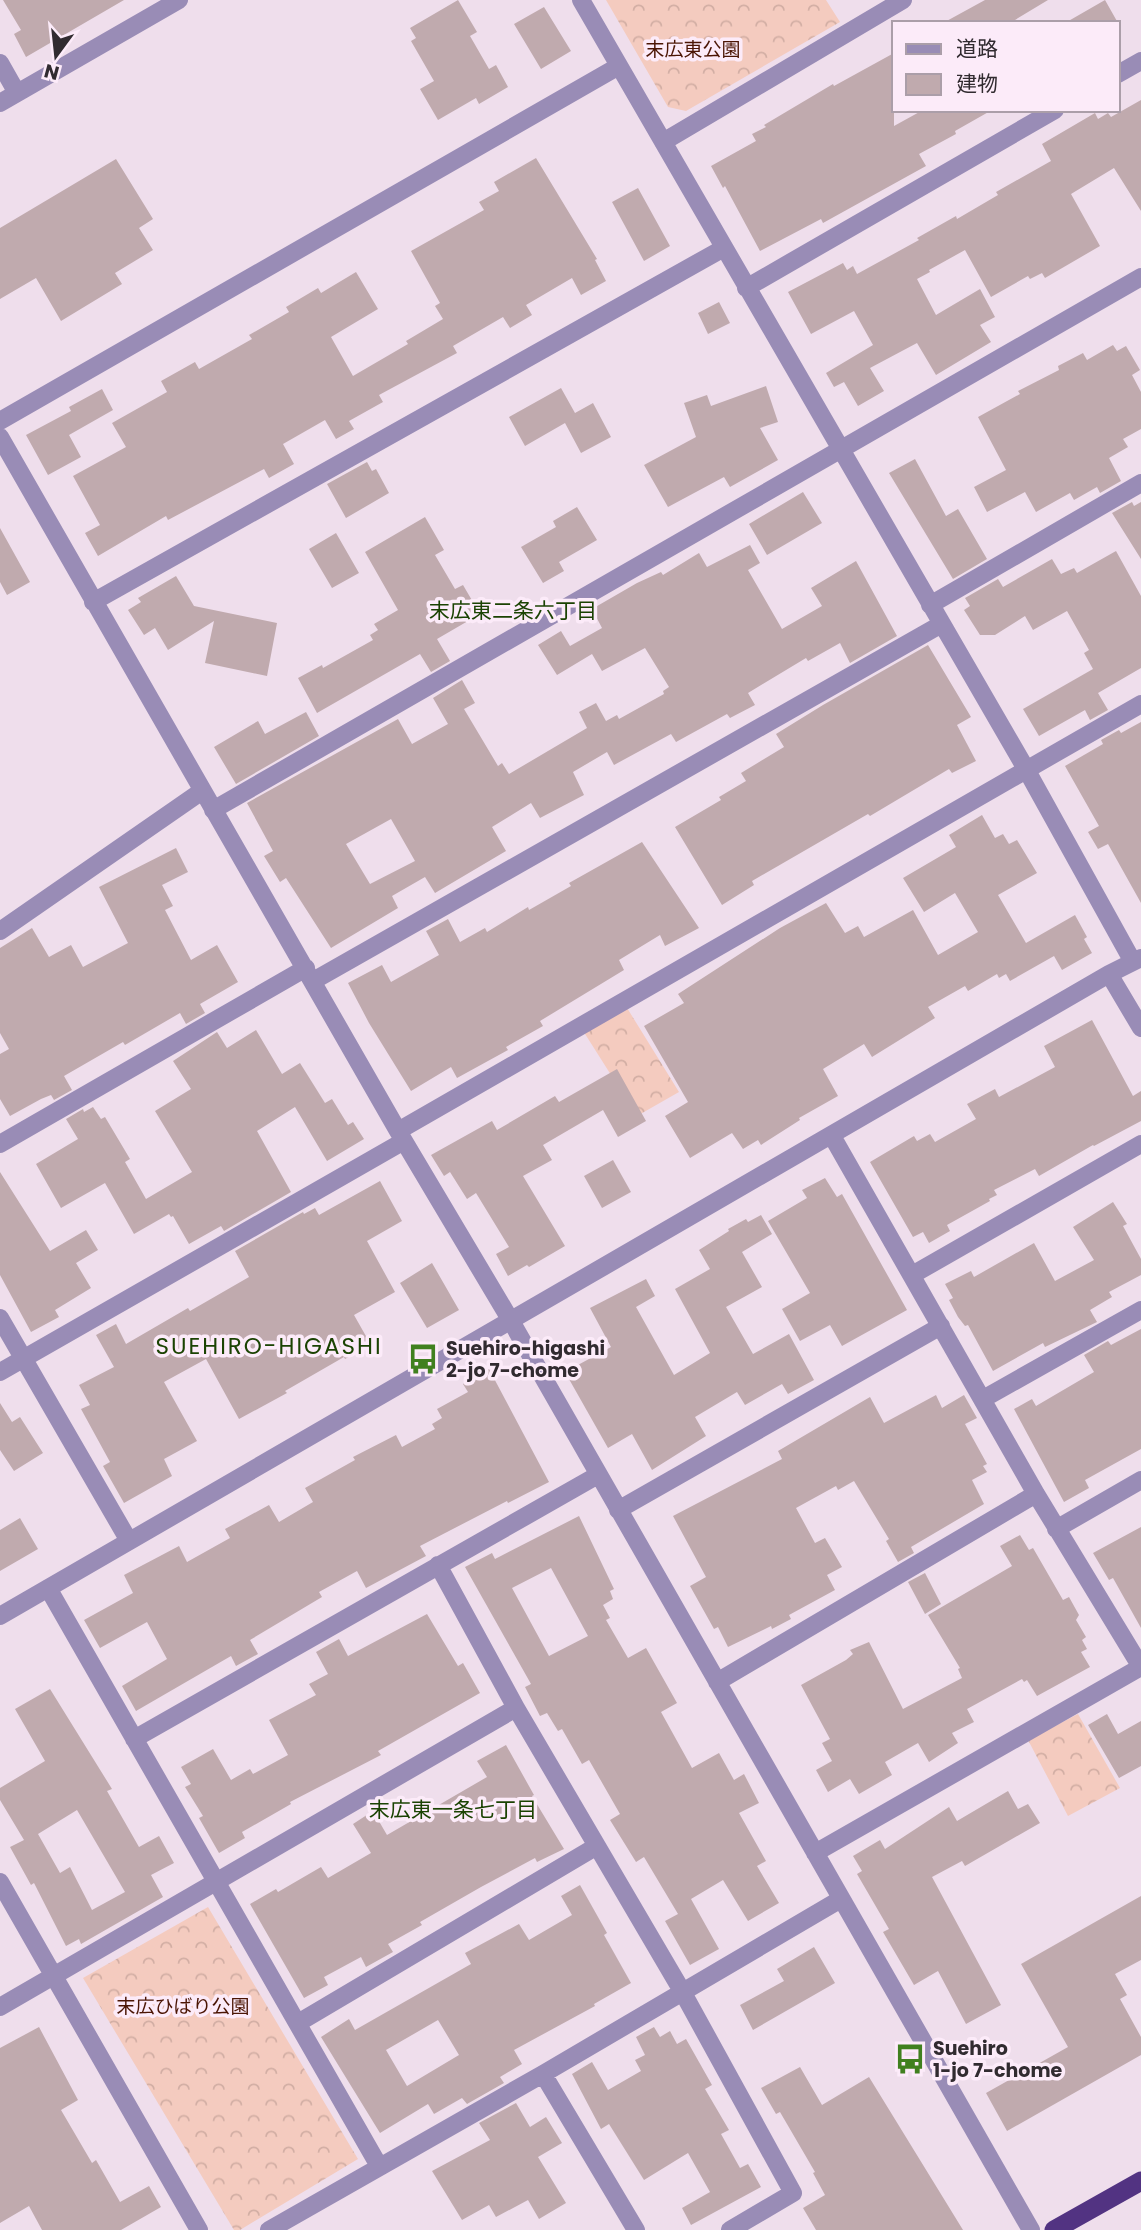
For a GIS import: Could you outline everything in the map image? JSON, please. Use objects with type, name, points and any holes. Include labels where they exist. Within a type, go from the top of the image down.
[{"type":"highway","points":[[1054,2230],[1141,2181]]},
{"type":"street","points":[[0,1616],[1137,960],[940,625],[582,0]]},
{"type":"street","points":[[663,142],[903,0]]},
{"type":"street","points":[[0,103],[177,1]]},
{"type":"street","points":[[1120,73],[1141,61]]},
{"type":"street","points":[[0,63],[18,93]]},
{"type":"street","points":[[0,421],[619,66]]},
{"type":"street","points":[[747,288],[1052,112]]},
{"type":"street","points":[[93,602],[724,248]]},
{"type":"street","points":[[213,810],[1141,277]]},
{"type":"street","points":[[0,437],[401,1136],[511,1321],[1031,2230]]},
{"type":"street","points":[[930,605],[1141,483]]},
{"type":"street","points":[[0,1144],[940,625]]},
{"type":"street","points":[[0,1372],[1141,704]]},
{"type":"street","points":[[0,931],[202,791]]},
{"type":"street","points":[[1109,974],[1141,1028]]},
{"type":"street","points":[[815,1853],[1141,1667],[1056,1529],[832,1136]]},
{"type":"street","points":[[912,1275],[1141,1144]]},
{"type":"street","points":[[983,1399],[1141,1310]]},
{"type":"street","points":[[0,1318],[130,1541]]},
{"type":"street","points":[[618,1510],[941,1326]]},
{"type":"street","points":[[134,1740],[598,1475]]},
{"type":"street","points":[[1056,1529],[1141,1480]]},
{"type":"street","points":[[717,1682],[1036,1494]]},
{"type":"street","points":[[438,1565],[516,1708],[682,1991],[793,2193],[730,2230]]},
{"type":"street","points":[[48,1588],[379,2166]]},
{"type":"street","points":[[0,2007],[516,1708]]},
{"type":"street","points":[[298,2023],[597,1846]]},
{"type":"street","points":[[0,1882],[200,2230]]},
{"type":"street","points":[[269,2230],[543,2074],[841,1899]]},
{"type":"street","points":[[543,2074],[636,2230]]},
{"type":"green space","name":"末広東公園","points":[[606,0],[826,0],[840,22],[686,111],[668,107]]},
{"type":"green space","points":[[624,1003],[679,1092],[637,1116],[580,1026]]},
{"type":"green space","points":[[1078,1714],[1120,1788],[1068,1816],[1028,1740]]},
{"type":"green space","name":"末広ひばり公園","points":[[208,1907],[358,2159],[240,2230],[234,2230],[83,1978]]},
{"type":"building","points":[[3,0],[124,0],[26,57],[14,34],[21,30]]},
{"type":"building","points":[[458,0],[477,32],[470,36],[489,69],[496,65],[508,87],[479,104],[476,98],[438,120],[420,89],[434,81],[411,41],[416,38],[410,28]]},
{"type":"building","points":[[985,0],[1048,0],[1013,21],[947,21]]},
{"type":"building","points":[[1105,0],[1117,21],[1068,21]]},
{"type":"building","points":[[544,7],[571,51],[541,69],[514,24]]},
{"type":"building","points":[[892,54],[894,126],[919,112],[988,112],[919,154],[926,166],[823,223],[821,219],[760,251],[725,186],[723,188],[711,166],[756,141],[752,134],[766,127],[764,125],[833,84],[834,86]]},
{"type":"building","points":[[1141,100],[1141,211],[1114,168],[1071,194],[1100,246],[1045,278],[1042,273],[1030,279],[1028,276],[991,297],[965,250],[929,270],[930,272],[917,279],[936,315],[980,289],[995,317],[980,325],[991,342],[936,375],[917,343],[870,368],[884,391],[858,406],[844,382],[834,387],[826,373],[873,345],[854,311],[811,334],[788,292],[843,263],[847,270],[853,266],[857,274],[956,216],[957,219],[998,195],[996,192],[1051,161],[1042,144],[1095,113],[1098,119],[1108,113],[1111,117]]},
{"type":"building","points":[[536,158],[597,259],[595,260],[606,281],[581,295],[572,278],[526,305],[532,315],[510,328],[503,317],[453,346],[457,353],[379,395],[383,402],[349,421],[354,429],[336,439],[325,420],[283,444],[294,464],[269,478],[264,469],[168,520],[166,516],[98,556],[85,533],[100,525],[73,476],[126,447],[112,423],[167,392],[161,381],[195,362],[199,369],[252,339],[249,335],[289,312],[286,307],[318,288],[321,293],[356,272],[378,309],[331,337],[353,376],[408,344],[406,341],[443,319],[435,306],[440,303],[411,251],[484,210],[479,202],[499,191],[494,182]]},
{"type":"building","points":[[116,159],[153,219],[139,228],[153,250],[115,273],[122,284],[61,321],[36,278],[0,299],[0,228]]},
{"type":"building","points":[[638,188],[670,246],[644,261],[612,202]]},
{"type":"building","points":[[719,302],[730,323],[708,334],[698,313]]},
{"type":"building","points":[[1113,345],[1117,351],[1126,346],[1140,370],[1132,375],[1141,392],[1141,429],[1123,439],[1128,447],[1109,458],[1121,481],[1100,493],[1097,487],[1074,500],[1070,493],[1036,512],[1025,492],[987,512],[974,487],[1006,470],[978,417],[1020,394],[1018,391],[1059,370],[1058,366],[1083,353],[1087,360]]},
{"type":"building","points":[[766,386],[778,422],[760,428],[778,460],[730,487],[724,477],[668,507],[644,465],[696,437],[684,403],[707,395],[711,406]]},
{"type":"building","points":[[561,388],[575,413],[593,403],[611,437],[581,453],[565,423],[525,446],[509,417]]},
{"type":"building","points":[[102,389],[113,410],[69,435],[81,457],[48,475],[26,435],[71,411],[69,407]]},
{"type":"building","points":[[915,459],[946,516],[958,509],[987,559],[953,579],[889,473]]},
{"type":"building","points":[[367,462],[372,471],[376,469],[389,493],[346,518],[327,484]]},
{"type":"building","points":[[803,492],[822,523],[767,555],[749,524]]},
{"type":"building","points":[[1132,502],[1134,506],[1141,502],[1141,559],[1112,513]]},
{"type":"building","points":[[577,507],[597,540],[559,562],[564,571],[543,583],[521,547],[556,527],[553,521]]},
{"type":"building","points":[[425,517],[444,550],[435,555],[455,589],[463,585],[480,614],[437,639],[450,661],[431,672],[420,654],[317,713],[298,678],[322,665],[323,668],[373,640],[370,635],[378,630],[374,624],[398,610],[365,552]]},
{"type":"building","points":[[0,528],[30,582],[7,595],[0,582]]},
{"type":"building","points":[[336,533],[359,573],[332,588],[309,549]]},
{"type":"building","points":[[750,545],[760,563],[748,570],[782,629],[822,606],[811,588],[856,561],[897,636],[850,663],[840,643],[808,661],[806,658],[748,693],[755,705],[730,718],[727,714],[676,742],[671,734],[614,765],[607,752],[573,772],[584,795],[540,818],[531,803],[492,827],[506,851],[435,893],[425,877],[392,896],[398,908],[331,948],[286,878],[280,882],[264,856],[273,851],[247,803],[398,719],[412,744],[448,724],[433,698],[462,680],[475,703],[464,709],[498,766],[502,763],[509,774],[587,728],[579,712],[596,703],[606,721],[617,715],[619,719],[664,694],[663,691],[669,687],[645,648],[602,671],[592,654],[557,675],[538,645],[561,631],[570,646],[602,628],[592,609],[637,583],[661,572],[663,575],[699,553],[707,567]],"holes":[[[391,819],[415,861],[370,884],[346,844]]]},
{"type":"building","points":[[1116,551],[1141,596],[1141,668],[1098,693],[1108,710],[1090,720],[1085,710],[1039,736],[1023,709],[1093,669],[1084,653],[1089,650],[1067,611],[1033,630],[1025,616],[995,635],[980,635],[964,610],[970,606],[965,598],[998,579],[1003,587],[1052,559],[1061,574],[1074,568],[1077,573]]},
{"type":"building","points":[[176,576],[194,606],[277,623],[267,676],[205,663],[214,621],[168,650],[155,628],[144,635],[128,610],[141,602],[138,598]]},
{"type":"building","points":[[928,645],[971,717],[957,725],[976,761],[952,773],[949,769],[870,816],[868,814],[752,881],[754,885],[722,905],[675,827],[721,800],[719,797],[746,781],[741,773],[784,747],[776,734]]},
{"type":"building","points":[[306,712],[319,736],[236,784],[214,747],[258,721],[265,734]]},
{"type":"building","points":[[1141,722],[1141,903],[1108,844],[1098,849],[1088,832],[1099,826],[1065,766],[1103,744],[1101,740]]},
{"type":"building","points":[[982,815],[995,838],[1003,834],[1009,844],[1017,840],[1037,873],[998,895],[1026,943],[1075,915],[1092,953],[1062,970],[1054,956],[1010,981],[1006,974],[999,978],[997,974],[968,991],[965,986],[928,1007],[935,1018],[872,1057],[864,1044],[823,1069],[838,1096],[799,1118],[800,1120],[761,1145],[758,1140],[743,1149],[732,1133],[690,1158],[665,1116],[688,1102],[644,1026],[684,1003],[678,994],[780,928],[826,903],[845,933],[858,926],[864,937],[913,910],[938,955],[978,932],[955,893],[924,912],[903,878],[956,847],[949,835]]},
{"type":"building","points":[[642,842],[699,928],[665,946],[660,935],[619,960],[624,970],[540,1021],[543,1026],[506,1047],[508,1050],[457,1078],[451,1067],[411,1091],[348,983],[382,965],[391,982],[439,955],[426,931],[448,919],[460,942],[485,928],[487,932],[528,907],[529,910],[571,886],[569,883]]},
{"type":"building","points":[[176,848],[188,872],[162,885],[173,906],[165,910],[191,960],[217,945],[238,982],[200,1004],[205,1013],[186,1024],[180,1013],[125,1045],[123,1042],[64,1076],[72,1090],[54,1100],[51,1095],[41,1099],[10,1116],[0,1099],[0,1054],[9,1049],[0,1033],[0,948],[32,928],[49,957],[71,945],[83,967],[128,943],[99,887]]},
{"type":"building","points":[[1092,1020],[1133,1096],[1141,1091],[1141,1121],[1039,1176],[1035,1169],[994,1190],[997,1195],[989,1199],[990,1201],[947,1225],[950,1231],[929,1243],[923,1232],[913,1237],[870,1162],[914,1136],[917,1141],[930,1134],[935,1142],[976,1119],[967,1104],[995,1089],[999,1097],[1055,1067],[1044,1046]]},
{"type":"building","points":[[256,1030],[282,1074],[300,1063],[325,1103],[332,1099],[348,1125],[353,1122],[364,1139],[327,1161],[295,1107],[257,1131],[291,1192],[224,1231],[221,1226],[189,1244],[173,1216],[169,1214],[134,1234],[105,1183],[61,1208],[36,1164],[78,1139],[66,1119],[83,1109],[84,1112],[93,1107],[101,1119],[105,1117],[130,1159],[125,1162],[146,1199],[192,1172],[155,1111],[191,1089],[173,1061],[217,1032],[227,1048]]},
{"type":"building","points":[[617,1069],[646,1121],[618,1137],[603,1110],[543,1145],[552,1160],[523,1176],[565,1246],[508,1276],[496,1254],[509,1247],[476,1193],[467,1199],[450,1172],[444,1176],[431,1155],[492,1121],[497,1130],[555,1096],[559,1102]]},
{"type":"building","points":[[613,1160],[631,1192],[602,1208],[584,1176]]},
{"type":"building","points":[[0,1172],[50,1251],[86,1230],[98,1250],[76,1263],[91,1288],[55,1310],[59,1317],[31,1332],[0,1275]]},
{"type":"building","points":[[825,1178],[837,1197],[842,1194],[907,1310],[842,1346],[830,1325],[800,1341],[782,1309],[810,1293],[768,1221],[807,1198],[802,1190]]},
{"type":"building","points":[[380,1181],[402,1221],[367,1241],[395,1292],[354,1315],[371,1345],[345,1359],[344,1357],[239,1419],[206,1359],[164,1382],[197,1441],[164,1459],[172,1476],[124,1503],[103,1466],[110,1462],[81,1409],[90,1405],[79,1385],[114,1367],[96,1335],[116,1324],[126,1344],[188,1308],[190,1311],[249,1277],[235,1251],[303,1212],[304,1214],[315,1208],[319,1215]]},
{"type":"building","points":[[1113,1202],[1127,1224],[1123,1226],[1141,1259],[1141,1275],[1109,1292],[1112,1297],[1090,1310],[1097,1322],[1045,1347],[1043,1343],[993,1371],[968,1325],[965,1326],[958,1317],[949,1300],[953,1298],[945,1284],[971,1271],[974,1277],[1034,1243],[1055,1281],[1094,1260],[1073,1227]]},
{"type":"building","points":[[761,1215],[772,1234],[742,1252],[762,1287],[726,1307],[753,1354],[789,1334],[814,1380],[788,1394],[782,1384],[745,1405],[737,1392],[695,1417],[706,1436],[652,1470],[632,1434],[608,1448],[565,1372],[611,1347],[590,1308],[646,1279],[655,1296],[636,1307],[674,1375],[710,1353],[675,1289],[710,1269],[699,1250],[729,1231],[728,1229],[746,1219],[748,1222]]},
{"type":"building","points":[[432,1263],[459,1310],[427,1328],[400,1283]]},
{"type":"building","points":[[1141,1329],[1141,1449],[1085,1480],[1089,1488],[1064,1502],[1014,1409],[1032,1399],[1036,1406],[1094,1372],[1084,1355],[1108,1341],[1111,1345]]},
{"type":"building","points":[[489,1369],[549,1482],[420,1546],[426,1556],[366,1588],[357,1571],[319,1592],[322,1597],[250,1640],[258,1654],[236,1666],[231,1656],[136,1711],[122,1686],[167,1659],[147,1622],[100,1648],[84,1620],[133,1593],[124,1575],[179,1546],[187,1562],[230,1538],[225,1529],[269,1505],[279,1522],[313,1502],[305,1488],[355,1460],[353,1457],[396,1435],[402,1447],[435,1429],[432,1424],[442,1418],[437,1409],[468,1392],[463,1384]]},
{"type":"building","points":[[936,1395],[942,1408],[964,1395],[977,1418],[965,1424],[987,1464],[983,1466],[987,1472],[972,1480],[984,1504],[911,1547],[914,1553],[898,1562],[886,1541],[889,1539],[854,1481],[838,1490],[836,1486],[796,1508],[815,1543],[825,1538],[842,1567],[827,1575],[835,1590],[789,1615],[791,1619],[728,1647],[718,1627],[714,1629],[690,1586],[706,1577],[673,1516],[782,1459],[778,1451],[870,1397],[884,1423]]},
{"type":"building","points":[[0,1403],[12,1422],[20,1417],[43,1453],[14,1471],[0,1450]]},
{"type":"building","points":[[579,1516],[614,1589],[610,1591],[613,1599],[603,1605],[610,1618],[606,1620],[628,1658],[646,1648],[677,1703],[661,1712],[692,1768],[719,1753],[734,1780],[744,1774],[759,1803],[739,1813],[766,1861],[757,1866],[779,1903],[748,1921],[723,1880],[691,1899],[719,1949],[690,1965],[665,1921],[678,1914],[644,1857],[636,1862],[610,1820],[620,1814],[589,1760],[582,1764],[562,1729],[558,1731],[547,1713],[540,1716],[525,1687],[531,1684],[465,1567],[492,1553],[495,1559]],"holes":[[[551,1568],[588,1636],[549,1656],[512,1588]]]},
{"type":"building","points":[[20,1518],[38,1549],[0,1571],[0,1530]]},
{"type":"building","points":[[1141,1527],[1141,1628],[1113,1578],[1109,1580],[1093,1553]]},
{"type":"building","points":[[1020,1535],[1029,1550],[1033,1548],[1063,1600],[1069,1597],[1079,1615],[1076,1620],[1086,1637],[1082,1640],[1087,1649],[1081,1652],[1090,1667],[1037,1696],[1027,1680],[1024,1682],[1022,1679],[967,1709],[974,1722],[952,1733],[958,1743],[929,1762],[918,1743],[885,1762],[892,1775],[859,1794],[850,1779],[828,1792],[816,1770],[832,1761],[822,1743],[830,1739],[801,1685],[846,1660],[853,1654],[850,1650],[869,1642],[903,1709],[962,1678],[958,1669],[960,1668],[928,1615],[1012,1566],[1000,1546]]},
{"type":"building","points":[[925,1573],[941,1604],[925,1614],[908,1582]]},
{"type":"building","points":[[427,1614],[458,1666],[463,1663],[480,1693],[378,1751],[381,1755],[290,1802],[291,1804],[242,1832],[245,1838],[219,1853],[199,1818],[203,1816],[185,1787],[191,1784],[181,1767],[213,1749],[231,1780],[250,1769],[253,1774],[288,1755],[269,1720],[316,1695],[309,1684],[328,1674],[316,1652],[339,1639],[348,1656]]},
{"type":"building","points":[[50,1689],[112,1789],[107,1791],[139,1847],[159,1836],[174,1863],[151,1875],[163,1897],[81,1944],[79,1939],[66,1946],[34,1883],[31,1885],[10,1847],[24,1840],[0,1800],[0,1788],[45,1761],[15,1709]],"holes":[[[77,1810],[125,1892],[92,1910],[70,1867],[60,1873],[38,1834]]]},
{"type":"building","points":[[1107,1714],[1118,1734],[1141,1721],[1141,1766],[1119,1778],[1088,1725]]},
{"type":"building","points":[[506,1745],[534,1795],[532,1796],[564,1849],[537,1862],[535,1858],[481,1887],[388,1944],[393,1952],[366,1967],[361,1957],[324,1977],[328,1985],[304,1998],[250,1904],[276,1889],[278,1892],[321,1867],[328,1878],[371,1853],[353,1824],[373,1811],[387,1835],[487,1777],[477,1761]]},
{"type":"building","points":[[1008,1791],[1018,1809],[1028,1804],[1040,1823],[965,1866],[962,1861],[932,1877],[1001,2005],[966,2024],[938,1971],[914,1985],[883,1932],[889,1929],[857,1874],[862,1871],[853,1856],[880,1840],[885,1849],[949,1807],[957,1821]]},
{"type":"building","points":[[580,1885],[631,1983],[514,2050],[522,2064],[500,2077],[504,2083],[467,2104],[462,2098],[434,2114],[428,2104],[380,2133],[321,2037],[349,2019],[355,2030],[471,1964],[465,1953],[519,1924],[529,1940],[572,1915],[561,1896]],"holes":[[[438,2020],[459,2055],[407,2086],[386,2050]]]},
{"type":"building","points":[[1141,1896],[1141,1960],[1115,1974],[1127,1995],[1120,1999],[1141,2037],[1141,2055],[1007,2131],[986,2093],[1068,2047],[1021,1964]]},
{"type":"building","points":[[814,1947],[835,1983],[753,2030],[740,2005],[784,1981],[777,1969]]},
{"type":"building","points":[[39,2027],[78,2100],[61,2110],[92,2163],[96,2160],[120,2202],[149,2186],[161,2207],[121,2230],[42,2230],[29,2206],[0,2223],[0,2048]]},
{"type":"building","points":[[654,2027],[660,2037],[670,2031],[677,2044],[686,2039],[712,2085],[705,2089],[729,2130],[721,2134],[740,2168],[748,2164],[761,2187],[691,2225],[682,2208],[710,2192],[688,2153],[644,2180],[609,2124],[601,2129],[572,2074],[592,2062],[608,2090],[641,2071],[635,2060],[645,2055],[636,2037]]},
{"type":"building","points":[[800,2067],[822,2105],[869,2077],[963,2230],[816,2230],[803,2208],[825,2195],[813,2173],[815,2172],[780,2112],[776,2114],[761,2088]]},
{"type":"building","points":[[516,2103],[530,2127],[546,2117],[562,2143],[538,2157],[566,2203],[539,2219],[528,2200],[496,2217],[489,2205],[462,2220],[432,2171],[490,2140],[479,2123]]},
{"type":"place","name":"Suehiro-higashi 2-jo 7-chome","points":[[423,1359]]},
{"type":"place","name":"Suehiro 1-jo 7-chome","points":[[910,2059]]},
{"type":"district","name":"末広東二条六丁目","points":[[513,610]]},
{"type":"district","name":"SUEHIRO-HIGASHI","points":[[269,1346]]},
{"type":"district","name":"末広東一条七丁目","points":[[453,1809]]}]
